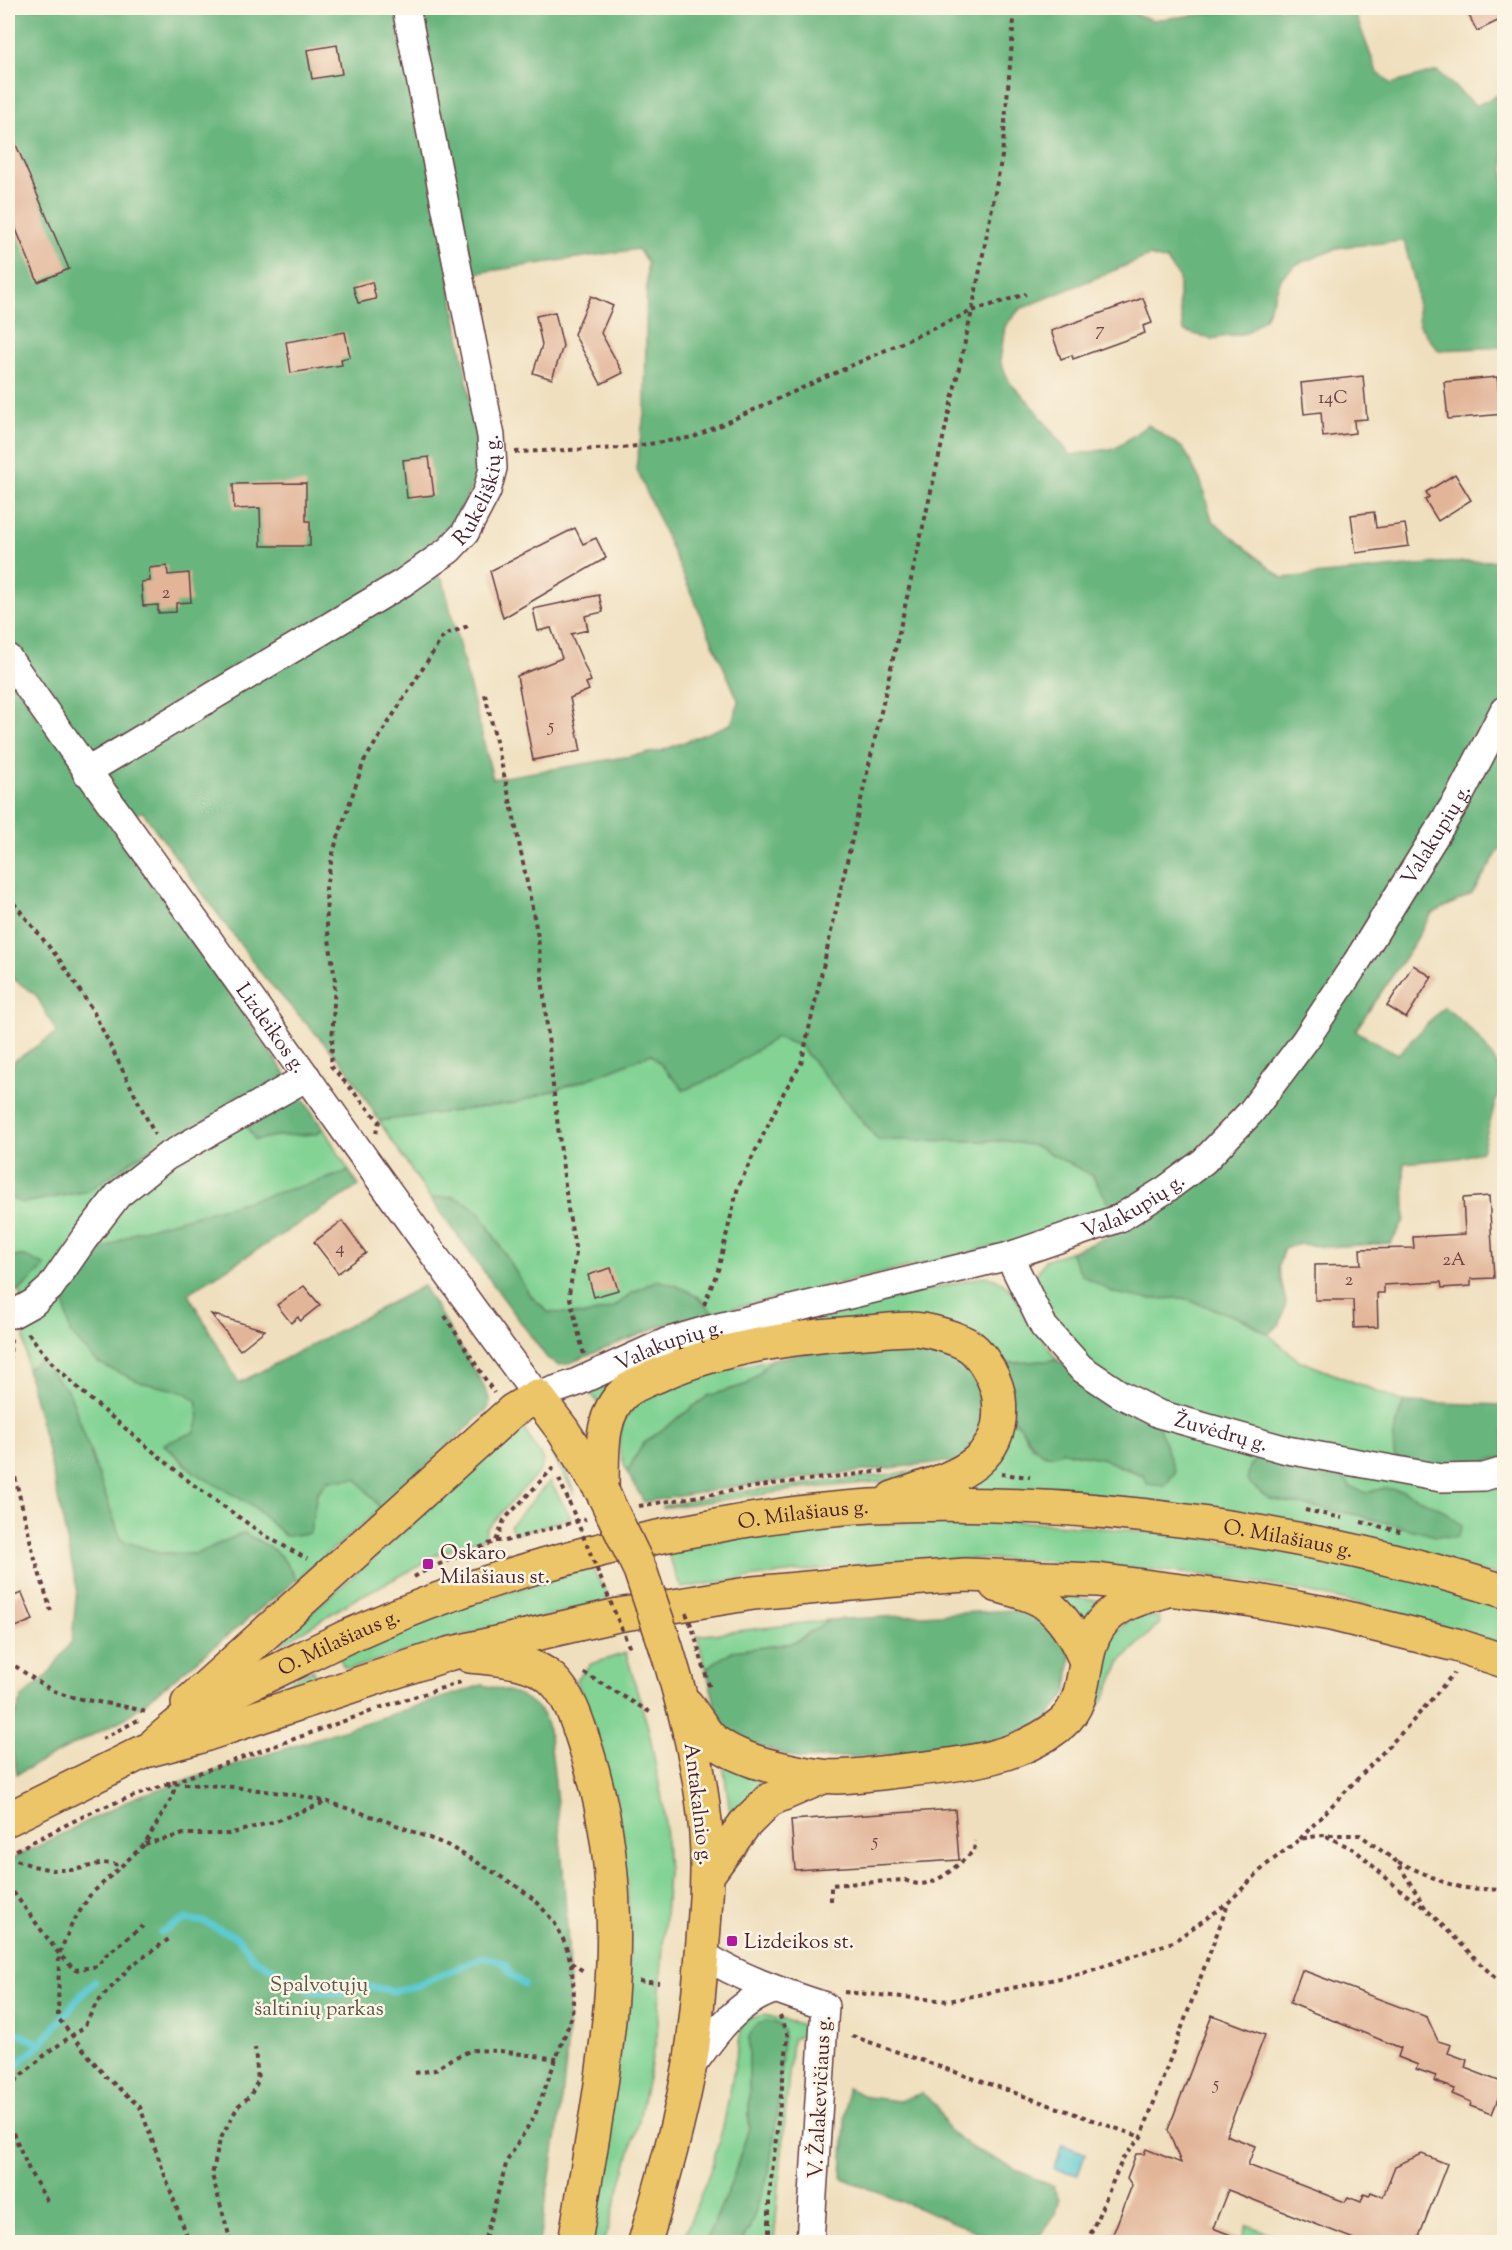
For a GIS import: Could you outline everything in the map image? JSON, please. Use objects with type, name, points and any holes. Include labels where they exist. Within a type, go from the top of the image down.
[{"type":"main road","points":[[602,1491],[604,1437],[609,1414],[625,1393],[651,1378],[693,1347],[767,1344],[828,1334],[913,1329],[950,1337],[972,1347],[988,1367],[998,1387],[1000,1409],[997,1432],[988,1452],[965,1472],[871,1506]]},
{"type":"main road","points":[[145,1751],[182,1708],[512,1411],[537,1396]]},
{"type":"main road","name":"Antakalnio g.","points":[[537,1396],[562,1429],[602,1491],[640,1570],[681,1696],[702,1797],[708,1874],[689,2070],[645,2242]]},
{"type":"main road","name":"O. Milašiaus g.","points":[[8,1819],[91,1795],[196,1711],[424,1603],[494,1578],[582,1553],[676,1532],[774,1515],[871,1506],[980,1506],[1094,1511],[1213,1525],[1305,1540],[1368,1554],[1504,1591]]},
{"type":"main road","points":[[966,1575],[1044,1602],[1063,1620],[1077,1640],[1085,1659]]},
{"type":"main road","name":"O. Milašiaus g.","points":[[145,1751],[198,1737],[448,1654],[618,1615],[753,1593],[966,1575],[1097,1580],[1252,1600],[1331,1614],[1456,1645],[1504,1660]]},
{"type":"main road","points":[[708,1874],[744,1825],[769,1800],[823,1777],[930,1767],[986,1758],[1017,1750],[1046,1736],[1065,1721],[1076,1704],[1084,1681],[1085,1659],[1095,1631],[1104,1620],[1121,1607],[1168,1589]]},
{"type":"main road","points":[[448,1654],[511,1662],[528,1666],[552,1678],[574,1714],[591,1767],[605,1827],[613,1884],[613,1980],[607,2044],[575,2242]]},
{"type":"main road","points":[[681,1696],[710,1736],[733,1752],[753,1761],[823,1777]]},
{"type":"street","name":"Rukeliškių g.","points":[[86,772],[404,582],[449,550],[465,533],[487,491],[493,468],[484,400],[406,8]]},
{"type":"street","name":"Lizdeikos g.","points":[[8,658],[86,772],[537,1396]]},
{"type":"street","name":"Valakupių g.","points":[[537,1396],[575,1383],[666,1342],[693,1347],[772,1314],[1009,1256],[1120,1218],[1165,1190],[1204,1161],[1251,1112],[1306,1039],[1381,924],[1459,797],[1504,710]]},
{"type":"street","points":[[10,1313],[33,1303],[50,1288],[118,1195],[166,1158],[307,1077]]},
{"type":"street","name":"Žuvėdrų g.","points":[[1009,1256],[1044,1328],[1081,1368],[1120,1394],[1159,1414],[1287,1450],[1441,1478],[1484,1477],[1504,1471]]},
{"type":"street","name":"V. Žalakevičiaus g.","points":[[702,1954],[776,2000],[825,2006],[810,2242]]},
{"type":"street","points":[[689,2070],[725,2021],[742,2005],[760,1994],[776,2000]]},
{"type":"path","points":[[693,1347],[718,1270],[738,1187],[784,1092],[801,1064],[972,311],[1002,156],[1015,8]]},
{"type":"path","points":[[492,452],[622,448],[694,437],[972,311],[1026,294]]},
{"type":"path","points":[[375,1140],[379,1121],[331,1066],[334,980],[327,925],[326,886],[334,849],[364,761],[444,635],[468,626]]},
{"type":"path","points":[[485,694],[513,813],[538,937],[568,1209],[576,1253],[569,1294],[586,1364],[568,1372],[575,1383]]},
{"type":"path","points":[[8,896],[59,959],[92,1009],[166,1158]]},
{"type":"path","points":[[8,1388],[10,1313]]},
{"type":"path","points":[[10,1313],[51,1362],[90,1399],[182,1476],[264,1535],[314,1563]]},
{"type":"path","points":[[8,1415],[9,1452],[34,1556],[51,1611]]},
{"type":"path","points":[[504,1520],[554,1466]]},
{"type":"path","points":[[568,1502],[630,1649]]},
{"type":"path","points":[[8,1661],[51,1689],[66,1695],[126,1706],[150,1713],[100,1740]]},
{"type":"path","points":[[837,1991],[949,2001],[1084,1973],[1173,1942],[1228,1903],[1266,1865],[1300,1839],[1411,1723],[1456,1670]]},
{"type":"path","points":[[587,1675],[653,1714]]},
{"type":"path","points":[[8,1855],[91,1795],[166,1783],[466,1680]]},
{"type":"path","points":[[166,1783],[236,1787],[328,1802],[447,1845],[518,1887],[537,1902],[554,1922],[565,1943],[571,1963],[574,1990],[572,2016],[535,2115],[507,2161],[484,2242]]},
{"type":"path","points":[[166,1783],[174,1790],[171,1799],[145,1844],[90,1895],[72,1924],[59,1954],[58,2018],[105,2076],[140,2107],[189,2242]]},
{"type":"path","points":[[145,1844],[184,1834],[229,1834],[276,1821],[328,1802]]},
{"type":"path","points":[[1300,1839],[1323,1835],[1360,1835],[1397,1862],[1443,1882],[1463,1888],[1504,1890]]},
{"type":"path","points":[[1323,1835],[1355,1850],[1400,1890],[1426,1909],[1503,1986],[1504,1994]]},
{"type":"path","points":[[831,1901],[831,1884],[905,1880],[912,1883],[936,1882],[974,1851],[975,1841]]},
{"type":"path","points":[[8,1855],[33,1866],[52,1870],[74,1870],[103,1863],[121,1865]]},
{"type":"path","points":[[1397,1862],[1426,1909]]},
{"type":"path","points":[[8,1885],[59,1954],[75,1970],[98,1966],[111,1951],[143,1926]]},
{"type":"path","points":[[1087,2242],[1123,2158],[1141,2137],[1228,1903]]},
{"type":"path","points":[[8,2087],[46,2054],[84,2027],[96,2004],[131,1966],[169,1939]]},
{"type":"path","points":[[633,1981],[659,1983]]},
{"type":"path","points":[[769,2242],[769,2198],[788,2036],[776,2000]]},
{"type":"path","points":[[852,2036],[1141,2137]]},
{"type":"path","points":[[231,2242],[212,2175],[220,2140],[238,2106],[250,2096],[258,2081],[255,2048]]},
{"type":"path","points":[[415,2073],[435,2070],[451,2059],[472,2050],[500,2051],[557,2060]]},
{"type":"path","points":[[8,2125],[30,2172],[47,2201]]},
{"type":"green space","points":[[8,8],[1127,8],[1152,20],[1244,8],[1353,8],[1377,72],[1391,84],[1437,71],[1476,106],[1504,92],[1504,347],[1438,350],[1419,325],[1416,286],[1404,241],[1341,247],[1297,264],[1282,277],[1265,318],[1246,333],[1211,339],[1184,331],[1179,304],[1179,277],[1167,261],[1149,256],[1020,309],[1005,326],[1000,361],[1010,383],[1029,402],[1070,455],[1116,448],[1148,425],[1184,449],[1201,482],[1212,520],[1282,578],[1440,563],[1504,560],[1504,842],[1472,894],[1431,914],[1355,1031],[1398,1054],[1444,1007],[1478,1037],[1503,1075],[1482,1151],[1459,1158],[1404,1163],[1405,1219],[1391,1243],[1327,1247],[1301,1244],[1284,1248],[1278,1266],[1286,1303],[1280,1324],[1268,1334],[1245,1320],[1183,1298],[1147,1299],[1114,1293],[1082,1275],[1070,1252],[1116,1234],[1111,1206],[1092,1175],[1036,1146],[1007,1141],[878,1140],[800,1046],[776,1037],[718,1076],[684,1090],[651,1054],[591,1078],[515,1103],[379,1121],[346,1067],[265,978],[142,811],[116,830],[323,1128],[317,1134],[276,1136],[255,1140],[234,1105],[137,1157],[88,1191],[23,1203],[8,1197],[8,1077],[14,1061],[57,1033],[36,995],[8,975]],"holes":[[[638,249],[647,262],[645,408],[636,468],[739,702],[731,724],[661,751],[493,779],[443,581],[415,556],[453,523],[482,468],[449,277]]]},
{"type":"green space","points":[[776,1037],[800,1046],[878,1140],[1007,1141],[1036,1146],[1092,1175],[1111,1206],[1026,1239],[713,1313],[698,1296],[632,1293],[613,1308],[586,1315],[548,1312],[529,1294],[480,1213],[453,1197],[430,1198],[379,1121],[515,1103],[591,1078],[651,1054],[718,1076]]},
{"type":"green space","points":[[234,1105],[255,1140],[276,1136],[317,1134],[323,1128],[349,1171],[92,1256],[83,1272],[140,1382],[186,1392],[196,1400],[199,1418],[195,1432],[164,1445],[195,1473],[253,1506],[285,1536],[310,1532],[317,1493],[328,1480],[357,1479],[381,1509],[296,1580],[286,1562],[275,1551],[243,1533],[196,1554],[159,1553],[121,1540],[70,1394],[40,1361],[27,1369],[20,1290],[45,1266],[25,1256],[8,1257],[8,1197],[23,1203],[88,1191],[137,1157]]},
{"type":"green space","points":[[349,1171],[359,1186],[188,1293],[239,1383],[423,1286],[484,1386],[490,1401],[488,1408],[381,1509],[357,1479],[328,1480],[317,1493],[310,1533],[285,1536],[253,1506],[195,1473],[164,1444],[195,1432],[199,1418],[196,1400],[185,1392],[140,1382],[98,1363],[70,1333],[64,1300],[92,1256],[135,1232]]},
{"type":"green space","points":[[453,1197],[467,1203],[480,1213],[529,1294],[548,1312],[586,1315],[613,1308],[632,1293],[657,1280],[688,1291],[713,1313],[661,1326],[567,1364],[558,1365],[547,1358],[430,1198]]},
{"type":"green space","points":[[1070,1252],[1082,1275],[1147,1299],[1183,1298],[1245,1320],[1268,1334],[1298,1360],[1404,1402],[1395,1426],[1479,1466],[1490,1459],[1504,1458],[1504,1489],[1501,1505],[1504,1507],[1504,1576],[968,1492],[989,1471],[1011,1418],[1020,1426],[1032,1447],[1101,1458],[1165,1486],[1175,1472],[1075,1354],[1036,1292],[1036,1275],[1045,1260]],"holes":[[[1285,1463],[1298,1470],[1308,1470],[1321,1465],[1341,1471],[1350,1487],[1366,1493],[1385,1488],[1353,1514],[1269,1499]]]},
{"type":"green space","points":[[25,1256],[46,1266],[20,1290],[8,1293],[8,1257]]},
{"type":"green space","points":[[986,1276],[1002,1282],[1012,1292],[1057,1360],[999,1364],[778,1325]]},
{"type":"green space","points":[[874,1342],[912,1342],[956,1353],[971,1368],[985,1401],[980,1435],[959,1463],[942,1462],[752,1484],[644,1502],[627,1472],[643,1444],[708,1396],[748,1384],[772,1359]]},
{"type":"green space","points":[[666,1353],[602,1407],[587,1389]]},
{"type":"green space","points":[[772,1359],[748,1384],[708,1396],[643,1444],[627,1472],[619,1449],[621,1428],[633,1403],[696,1376]]},
{"type":"green space","points":[[40,1360],[70,1394],[121,1540],[159,1553],[196,1554],[243,1533],[275,1551],[286,1562],[296,1580],[127,1717],[17,1774],[9,1731],[22,1697],[47,1676],[72,1641],[77,1588],[48,1451],[27,1369]]},
{"type":"green space","points":[[1057,1360],[1158,1425],[1175,1472],[1165,1486],[1147,1484],[1144,1475],[1101,1458],[1063,1451],[1047,1455],[1032,1444],[1010,1416],[999,1364]]},
{"type":"green space","points":[[1404,1402],[1504,1405],[1504,1458],[1490,1459],[1479,1466],[1460,1472],[1395,1458],[1394,1436]]},
{"type":"green space","points":[[513,1419],[524,1429],[543,1460],[541,1470],[486,1529],[485,1538],[435,1555],[427,1562],[355,1599],[282,1644],[279,1641],[425,1513]]},
{"type":"green space","points":[[554,1444],[559,1453],[575,1495],[551,1452]]},
{"type":"green space","points":[[1259,1456],[1285,1463],[1298,1470],[1308,1470],[1321,1465],[1341,1471],[1350,1487],[1366,1493],[1385,1488],[1403,1491],[1443,1510],[1462,1526],[1457,1537],[1436,1536],[1353,1514],[1269,1499],[1247,1481],[1250,1466]]},
{"type":"green space","points":[[928,1470],[934,1476],[792,1490],[662,1508],[662,1506],[738,1492]]},
{"type":"green space","points":[[550,1481],[571,1518],[515,1534],[510,1526]]},
{"type":"green space","points":[[967,1520],[1028,1522],[1186,1535],[1368,1566],[1504,1604],[1504,1645],[1392,1612],[1276,1586],[1189,1573],[1050,1562],[982,1559],[893,1562],[787,1573],[681,1588],[666,1548],[816,1530]]},
{"type":"green space","points":[[591,1567],[607,1593],[606,1603],[477,1632],[350,1669],[344,1667],[339,1657],[445,1612]]},
{"type":"green space","points":[[1058,1597],[1107,1601],[1086,1635]]},
{"type":"green space","points":[[1014,1610],[1039,1619],[1044,1612],[1071,1656],[1067,1692],[1046,1721],[998,1742],[896,1755],[800,1759],[739,1740],[725,1727],[716,1708],[706,1668],[733,1651],[794,1643],[829,1620]]},
{"type":"green space","points":[[1158,1617],[1160,1623],[1121,1661],[1104,1699],[1085,1722],[1100,1642],[1134,1618]]},
{"type":"green space","points":[[829,1620],[794,1643],[733,1651],[706,1668],[697,1636]]},
{"type":"green space","points":[[626,1653],[649,1731],[664,1810],[668,1872],[657,2036],[638,2124],[604,2242],[588,2242],[627,2001],[630,1951],[627,1885],[594,1729],[576,1679],[591,1664]]},
{"type":"green space","points":[[313,1669],[317,1680],[215,1718]]},
{"type":"green space","name":"Spalvotųjų šaltinių parkas","points":[[482,1685],[517,1694],[538,1709],[546,1723],[554,1772],[568,1946],[567,2053],[561,2108],[539,2242],[8,2242],[8,1861],[138,1796]]},
{"type":"green space","points":[[722,1755],[757,1773],[759,1796],[732,1827]]},
{"type":"green space","points":[[764,2015],[800,2024],[813,2033],[792,2039],[774,2242],[741,2242],[750,2227],[749,2037],[749,2128],[732,2181],[706,2242],[682,2242],[712,2166],[724,2123],[742,2026],[746,2019]]},
{"type":"green space","points":[[768,2021],[778,2024],[784,2032],[769,2173],[750,2227],[741,2242],[706,2242],[732,2181],[749,2128],[749,2037],[755,2025]]},
{"type":"green space","points":[[847,2088],[867,2097],[899,2101],[922,2093],[936,2105],[949,2131],[972,2148],[1053,2187],[1059,2200],[1056,2214],[1041,2234],[1020,2242],[996,2239],[842,2178]]},
{"type":"green space","points":[[1247,2225],[1292,2242],[1241,2242]]},
{"type":"water","points":[[1062,2145],[1085,2153],[1078,2175],[1054,2168]]},
{"type":"building","points":[[1465,8],[1504,8],[1504,18],[1477,31]]},
{"type":"building","points":[[337,45],[342,74],[312,79],[307,50]]},
{"type":"building","points":[[8,126],[69,269],[38,282],[8,210]]},
{"type":"building","points":[[372,282],[376,299],[358,303],[353,287]]},
{"type":"building","points":[[591,296],[613,306],[601,333],[623,373],[601,384],[574,334]]},
{"type":"building","points":[[1143,298],[1152,323],[1143,326],[1145,333],[1073,359],[1072,355],[1061,359],[1051,331]]},
{"type":"building","points":[[555,312],[563,346],[552,379],[533,373],[542,345],[536,316]]},
{"type":"building","points":[[345,332],[350,357],[341,359],[342,365],[291,373],[286,342]]},
{"type":"building","points":[[1363,376],[1367,419],[1354,420],[1355,433],[1323,437],[1321,412],[1304,414],[1301,383]]},
{"type":"building","points":[[1497,377],[1499,394],[1504,393],[1504,414],[1448,419],[1444,382]]},
{"type":"building","points":[[429,457],[434,495],[407,498],[403,460]]},
{"type":"building","points":[[1455,474],[1471,500],[1438,521],[1425,500],[1429,497],[1426,492]]},
{"type":"building","points":[[306,483],[306,521],[310,521],[310,546],[261,546],[260,508],[234,509],[233,484]]},
{"type":"building","points":[[1374,512],[1376,528],[1405,524],[1409,546],[1356,553],[1351,515]]},
{"type":"building","points":[[575,528],[583,544],[596,538],[606,558],[503,618],[490,571]]},
{"type":"building","points":[[167,566],[168,575],[189,573],[191,602],[176,603],[176,612],[158,613],[158,605],[143,606],[141,582],[150,581],[149,568]]},
{"type":"building","points":[[599,595],[603,612],[585,616],[588,630],[571,634],[591,681],[586,683],[589,690],[570,698],[581,751],[533,760],[517,676],[562,658],[551,628],[538,631],[533,609]]},
{"type":"building","points":[[1413,965],[1432,977],[1406,1018],[1387,1006]]},
{"type":"building","points":[[1489,1196],[1494,1278],[1471,1279],[1471,1286],[1442,1288],[1441,1282],[1384,1285],[1384,1293],[1377,1293],[1378,1327],[1354,1328],[1353,1300],[1315,1300],[1315,1265],[1361,1264],[1360,1249],[1414,1248],[1413,1237],[1465,1234],[1463,1198]]},
{"type":"building","points":[[342,1221],[366,1253],[338,1273],[314,1242]]},
{"type":"building","points":[[611,1268],[618,1290],[594,1297],[588,1275]]},
{"type":"building","points":[[304,1286],[320,1305],[300,1321],[298,1317],[291,1323],[277,1305]]},
{"type":"building","points":[[211,1314],[265,1330],[240,1350]]},
{"type":"building","points":[[22,1593],[33,1620],[8,1630],[8,1598]]},
{"type":"building","points":[[955,1809],[959,1860],[795,1870],[791,1820]]},
{"type":"building","points":[[1302,1970],[1427,2017],[1438,2041],[1451,2045],[1448,2053],[1467,2060],[1465,2068],[1504,2083],[1492,2114],[1470,2106],[1471,2102],[1452,2094],[1455,2089],[1434,2081],[1436,2076],[1416,2069],[1418,2065],[1398,2057],[1401,2048],[1290,2003]]},
{"type":"building","points":[[1212,2015],[1265,2035],[1226,2135],[1255,2146],[1248,2165],[1345,2202],[1348,2197],[1361,2202],[1364,2194],[1369,2196],[1371,2192],[1383,2197],[1395,2166],[1422,2154],[1447,2164],[1417,2242],[1352,2242],[1354,2239],[1228,2190],[1213,2228],[1246,2242],[1110,2242],[1132,2185],[1127,2178],[1136,2154],[1144,2154],[1146,2149],[1181,2163],[1168,2130]]},
{"type":"waterway","points":[[161,1932],[186,1919],[204,1922],[238,1938],[253,1958],[312,1991],[342,1994],[360,1985],[393,1991],[416,1986],[484,1957],[504,1963],[512,1976],[524,1984]]},
{"type":"waterway","points":[[8,2072],[41,2044],[82,1994],[95,1982]]},
{"type":"waterway","points":[[8,2029],[41,2044]]},
{"type":"place","name":"Oskaro Milašiaus st.","points":[[428,1564]]},
{"type":"place","name":"Lizdeikos st.","points":[[732,1941]]}]
